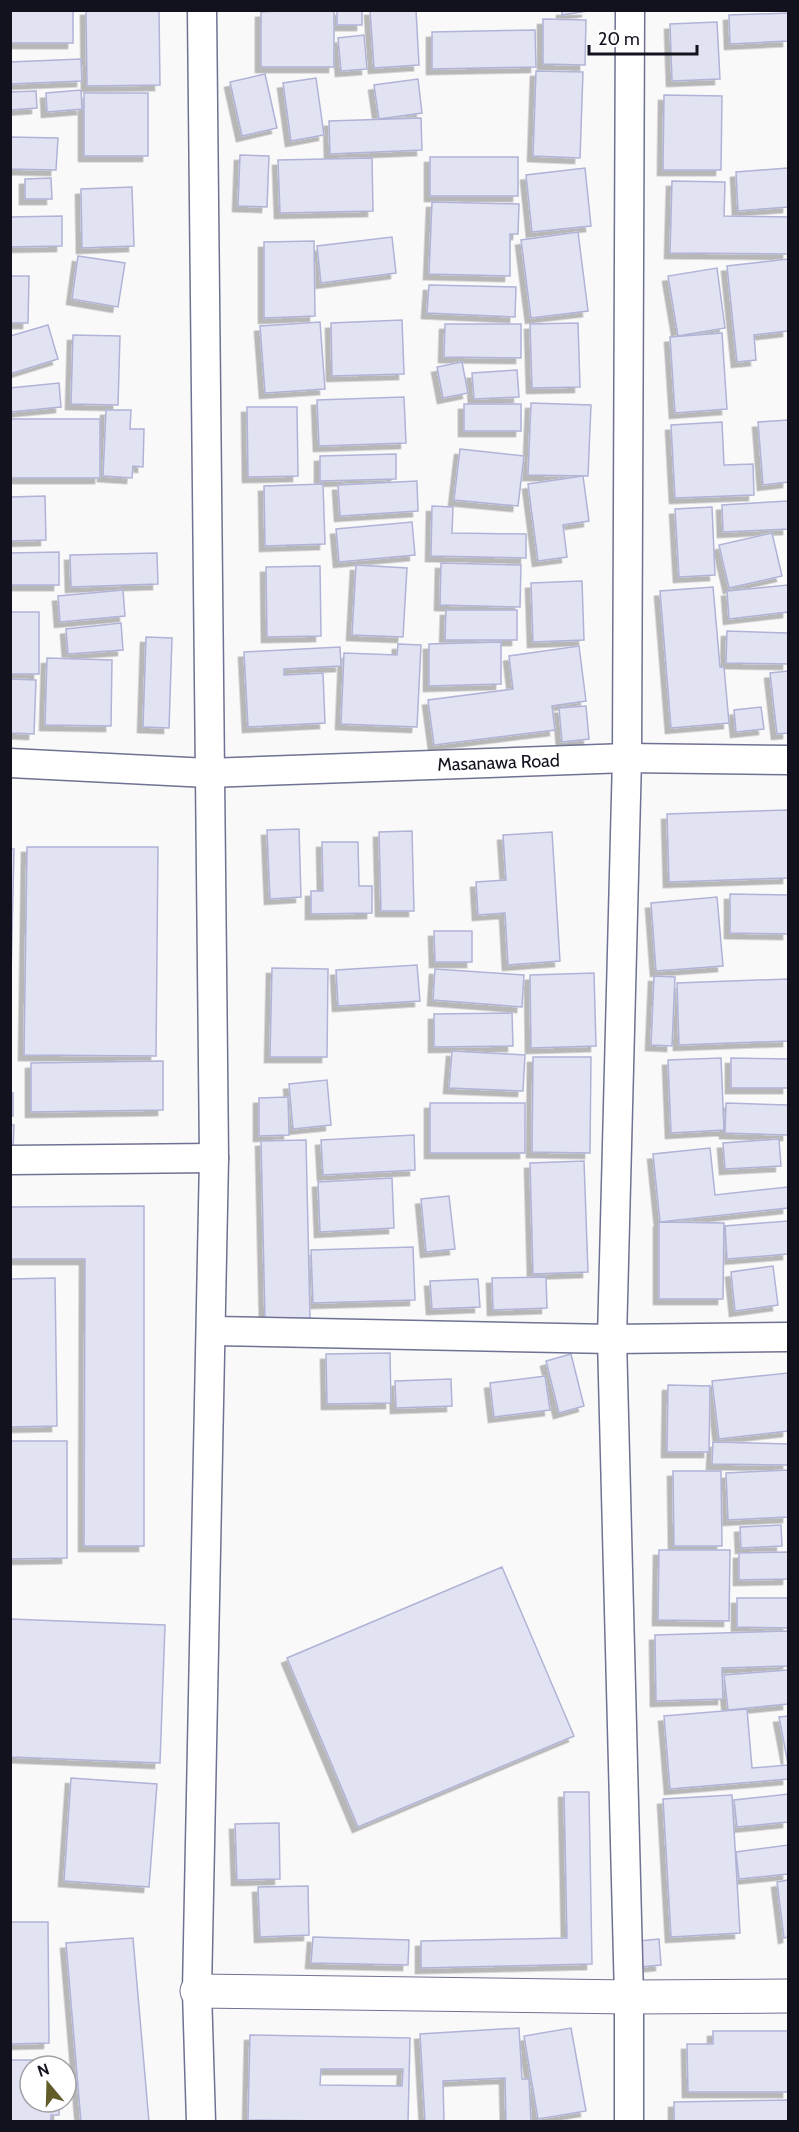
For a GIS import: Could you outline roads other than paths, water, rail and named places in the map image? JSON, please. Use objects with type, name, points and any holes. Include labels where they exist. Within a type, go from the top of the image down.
[{"type":"street","points":[[201,2121],[197,1991],[213,1331],[214,1158],[208,773],[202,10]]},
{"type":"street","points":[[629,2121],[629,1997],[612,1339],[627,758],[630,10]]},
{"type":"street","name":"Masanawa Road","points":[[10,763],[208,773],[627,758],[789,760]]},
{"type":"street","points":[[10,1160],[214,1158]]},
{"type":"street","points":[[213,1331],[612,1339],[789,1337]]},
{"type":"street","points":[[197,1991],[629,1997],[789,1996]]}]
